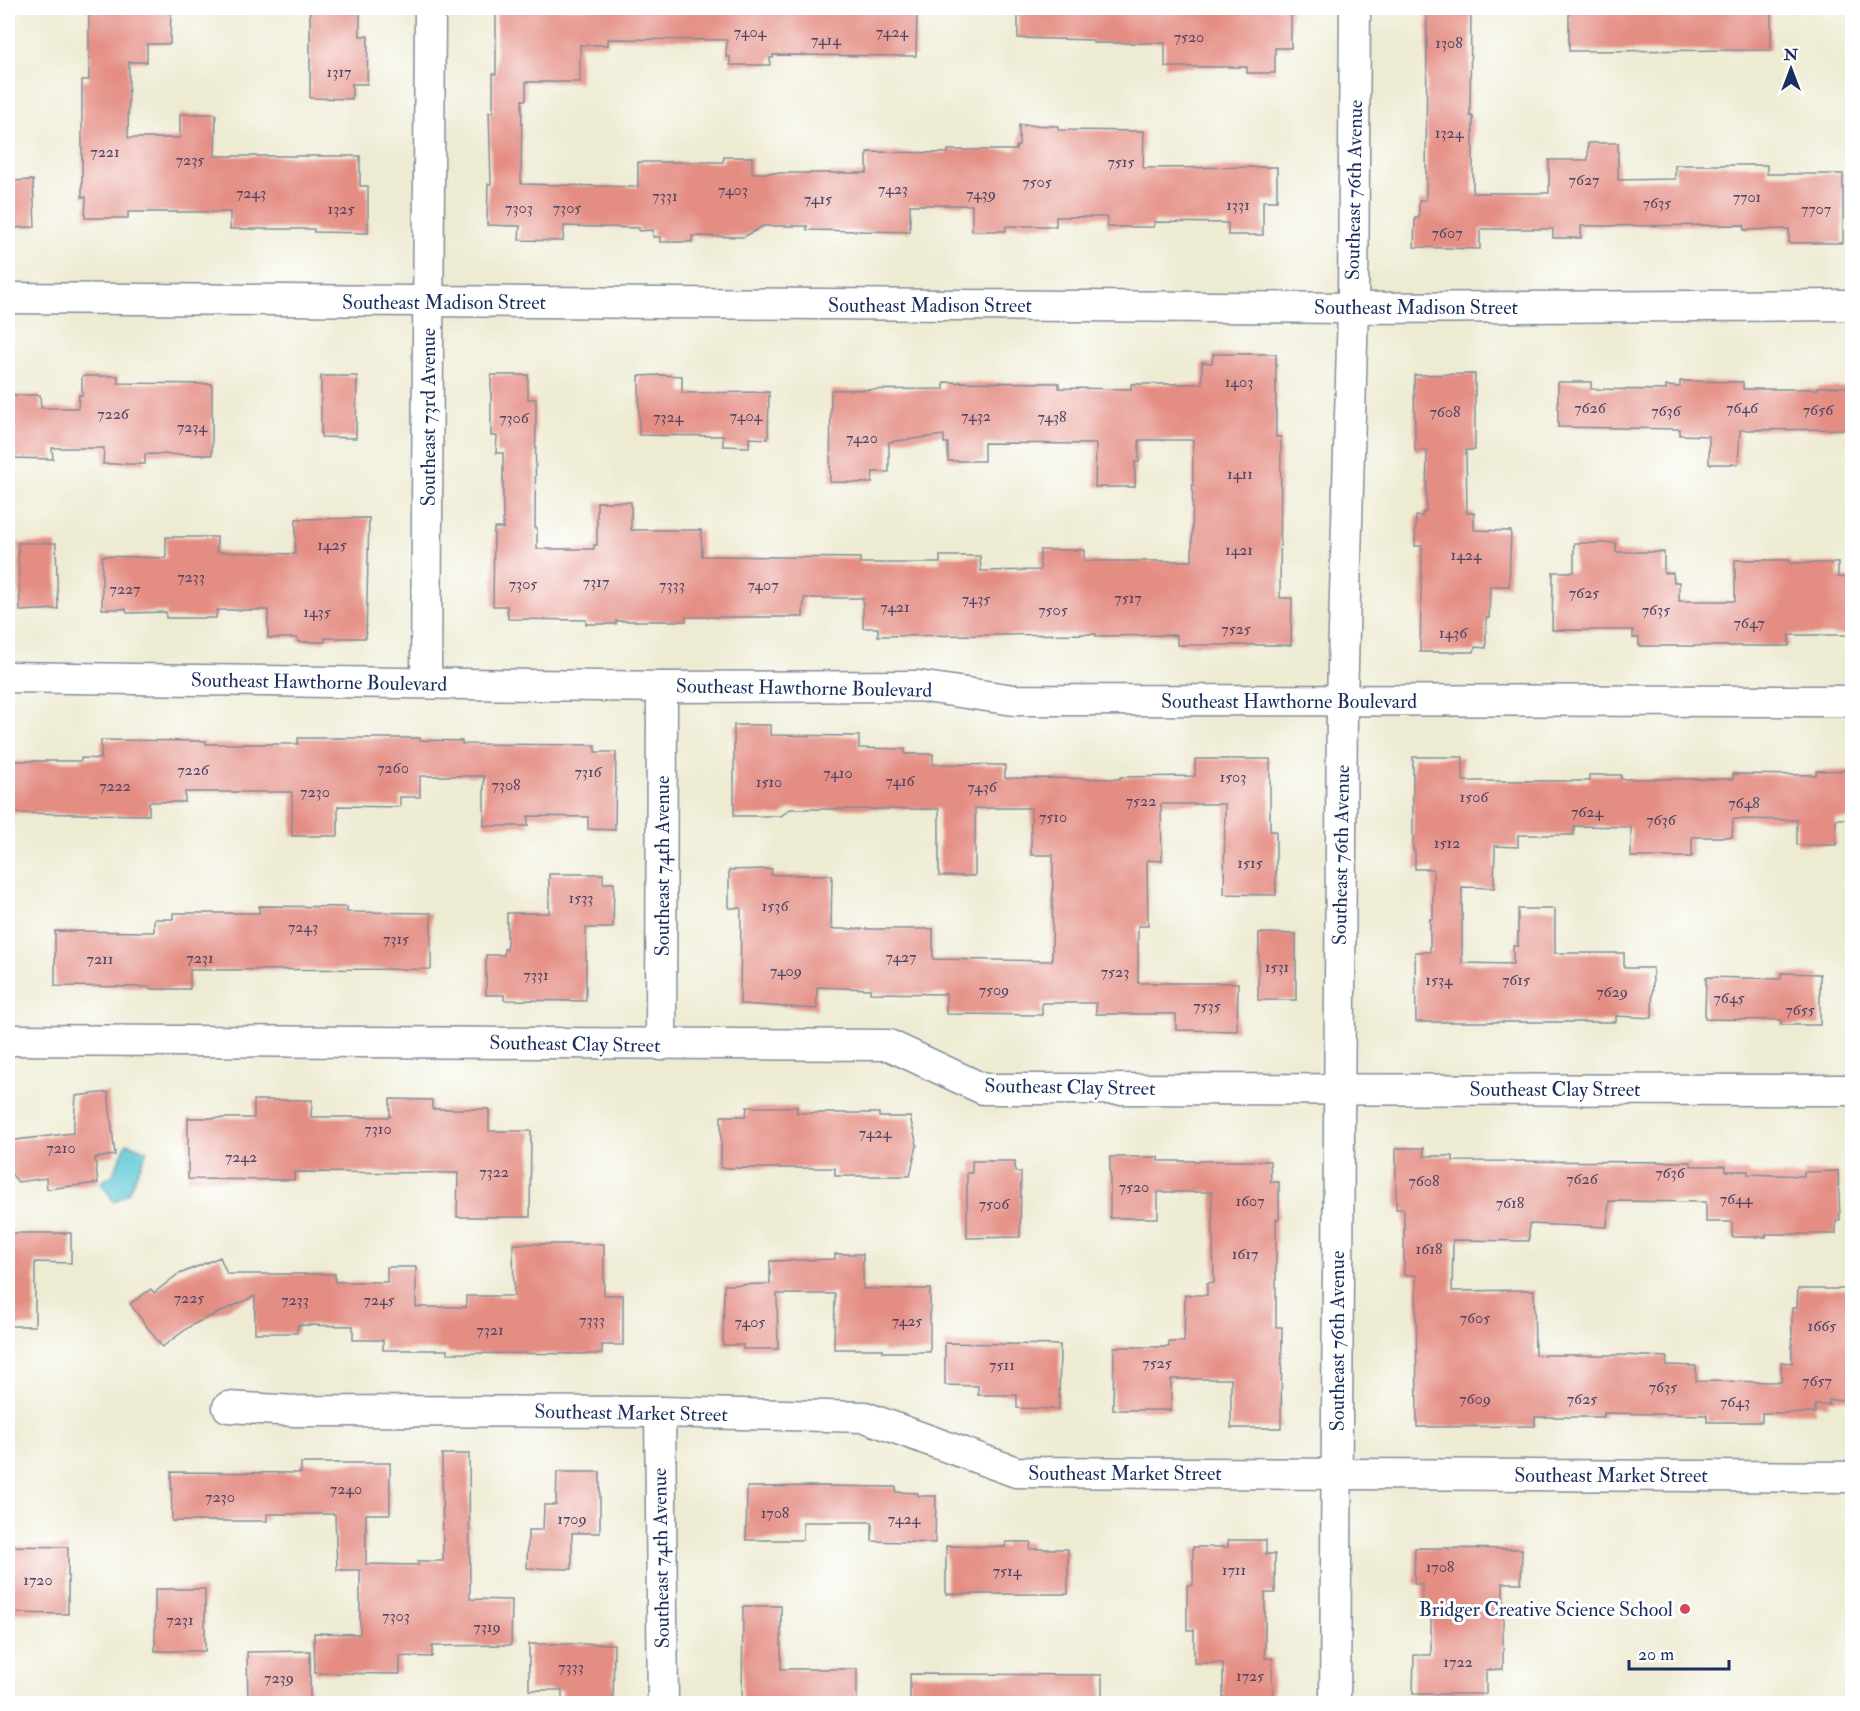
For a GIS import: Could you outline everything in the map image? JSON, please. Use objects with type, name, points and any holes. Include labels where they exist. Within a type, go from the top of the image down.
[{"type":"street","name":"Southeast 73rd Avenue","points":[[426,683],[430,8]]},
{"type":"street","name":"Southeast 76th Avenue","points":[[1335,1704],[1342,701],[1353,308],[1355,8]]},
{"type":"street","name":"Southeast Madison Street","points":[[8,298],[1353,308],[1852,305]]},
{"type":"street","name":"Southeast Hawthorne Boulevard","points":[[8,677],[662,687],[918,686],[1014,700],[1852,701]]},
{"type":"street","name":"Southeast 74th Avenue","points":[[661,1045],[662,687]]},
{"type":"street","name":"Southeast Clay Street","points":[[8,1040],[889,1045],[983,1089],[1852,1090]]},
{"type":"street","name":"Southeast Market Street","points":[[228,1407],[296,1411],[660,1412],[865,1417],[1016,1472],[1852,1477]]},
{"type":"street","name":"Southeast 74th Avenue","points":[[660,1412],[663,1704]]},
{"type":"water","points":[[127,1143],[147,1151],[128,1193],[114,1202],[101,1182],[112,1176]]},
{"type":"building","points":[[89,8],[171,8],[170,44],[147,44],[147,62],[129,62],[128,138],[180,138],[180,114],[216,114],[215,156],[360,156],[360,186],[368,186],[368,233],[314,232],[314,229],[230,229],[230,212],[128,212],[128,218],[85,218],[86,197],[82,197],[82,80],[89,80]]},
{"type":"building","points":[[310,8],[360,8],[360,36],[368,36],[367,84],[352,84],[352,99],[310,98]]},
{"type":"building","points":[[496,8],[917,8],[916,56],[773,55],[773,58],[770,58],[770,65],[730,65],[730,57],[726,57],[727,40],[608,39],[608,45],[580,45],[580,82],[526,82],[526,100],[522,100],[521,184],[638,187],[638,162],[723,162],[724,157],[752,157],[752,173],[867,173],[867,152],[948,153],[948,150],[1016,150],[1019,146],[1019,125],[1058,126],[1058,130],[1144,131],[1143,168],[1277,167],[1277,201],[1263,201],[1263,235],[1228,235],[1228,223],[1154,222],[1154,227],[1107,227],[1107,217],[1056,217],[1056,226],[1006,226],[1006,231],[972,231],[972,205],[910,205],[910,232],[807,230],[807,226],[763,226],[744,237],[692,236],[692,242],[660,242],[660,237],[653,237],[653,230],[564,226],[563,241],[519,240],[520,226],[487,225],[488,184],[491,184],[489,112],[493,112],[493,74],[496,74]]},
{"type":"building","points":[[1018,8],[1291,8],[1291,48],[1275,48],[1275,73],[1247,73],[1247,67],[1165,67],[1165,43],[1093,43],[1093,40],[1018,38]]},
{"type":"building","points":[[1427,8],[1471,8],[1470,116],[1473,116],[1473,193],[1549,193],[1549,160],[1588,160],[1588,143],[1618,143],[1618,180],[1675,179],[1675,165],[1767,165],[1767,174],[1843,174],[1843,243],[1789,243],[1789,229],[1744,230],[1744,225],[1581,226],[1581,238],[1553,238],[1553,229],[1480,229],[1480,249],[1414,247],[1415,218],[1419,218],[1419,200],[1426,200]]},
{"type":"building","points":[[1569,8],[1771,8],[1771,50],[1569,51]]},
{"type":"building","points":[[33,180],[35,227],[8,228],[8,181]]},
{"type":"building","points":[[1213,354],[1276,354],[1276,437],[1281,437],[1280,598],[1292,598],[1291,645],[1177,645],[1177,635],[878,636],[878,628],[863,628],[863,598],[804,598],[803,617],[686,617],[686,621],[616,621],[616,624],[586,624],[586,620],[508,619],[507,606],[493,606],[494,528],[503,528],[503,453],[496,453],[497,436],[491,436],[491,375],[528,375],[528,399],[536,399],[535,528],[537,528],[537,549],[594,549],[594,545],[597,545],[597,502],[631,502],[631,530],[701,530],[702,556],[860,558],[860,563],[940,563],[940,556],[980,556],[981,571],[1040,570],[1040,550],[1084,550],[1084,561],[1192,561],[1193,440],[1139,440],[1139,462],[1135,462],[1135,487],[1095,487],[1096,444],[984,443],[984,461],[948,461],[948,443],[944,443],[944,435],[889,442],[889,472],[873,472],[872,483],[830,482],[831,390],[944,389],[944,382],[1059,383],[1059,388],[1131,389],[1131,384],[1202,384],[1202,362],[1212,363]]},
{"type":"building","points":[[1475,374],[1475,450],[1466,450],[1467,513],[1474,513],[1474,530],[1511,531],[1509,586],[1490,586],[1489,618],[1486,618],[1486,648],[1475,647],[1474,652],[1420,652],[1422,546],[1415,546],[1416,516],[1423,516],[1423,512],[1426,512],[1427,450],[1415,451],[1414,375]]},
{"type":"building","points":[[82,376],[118,376],[118,383],[212,384],[212,455],[145,454],[145,464],[103,464],[104,448],[52,448],[53,459],[8,458],[8,395],[40,395],[41,408],[78,408],[79,395],[82,395]]},
{"type":"building","points":[[321,376],[357,376],[356,438],[321,437]]},
{"type":"building","points":[[639,376],[682,376],[682,393],[769,392],[768,439],[749,438],[749,447],[723,446],[723,436],[639,435]]},
{"type":"building","points":[[1680,381],[1743,382],[1743,389],[1849,387],[1849,429],[1740,430],[1738,464],[1709,464],[1709,436],[1680,435],[1680,429],[1558,427],[1558,382],[1591,382],[1591,389],[1666,390],[1666,386],[1680,387]]},
{"type":"building","points":[[369,518],[366,638],[325,638],[325,642],[298,642],[298,638],[268,638],[268,610],[217,610],[216,618],[166,618],[166,612],[127,613],[126,609],[102,609],[102,556],[166,558],[166,537],[217,537],[217,552],[295,554],[296,519]]},
{"type":"building","points":[[18,543],[56,543],[58,609],[20,611]]},
{"type":"building","points":[[1574,543],[1616,543],[1616,552],[1664,552],[1664,573],[1673,573],[1674,582],[1679,582],[1679,601],[1735,601],[1735,560],[1838,563],[1838,577],[1852,578],[1852,635],[1789,635],[1789,646],[1639,646],[1639,638],[1633,638],[1633,630],[1552,630],[1553,572],[1574,572]]},
{"type":"building","points":[[734,725],[770,725],[770,735],[859,736],[859,748],[905,749],[905,754],[933,754],[933,764],[1005,765],[1005,778],[1120,779],[1120,777],[1195,776],[1195,759],[1270,759],[1270,831],[1276,831],[1276,895],[1224,894],[1225,804],[1161,804],[1162,861],[1147,860],[1148,926],[1138,926],[1138,983],[1238,983],[1237,1031],[1176,1030],[1176,1014],[1096,1014],[1096,1003],[1042,1003],[1042,1015],[946,1014],[946,994],[870,993],[870,989],[817,987],[817,1009],[740,1004],[741,908],[729,908],[729,870],[772,869],[771,875],[832,875],[831,929],[933,929],[933,959],[1052,961],[1053,855],[1031,855],[1031,808],[975,808],[975,876],[939,876],[939,809],[790,809],[781,816],[734,816]]},
{"type":"building","points":[[298,738],[420,738],[420,740],[462,741],[462,744],[595,745],[595,752],[616,752],[615,830],[588,829],[588,817],[528,816],[528,826],[484,826],[484,776],[420,776],[420,797],[400,797],[400,807],[338,806],[338,836],[292,836],[292,792],[185,792],[185,802],[149,802],[149,815],[12,813],[11,804],[8,804],[8,761],[101,759],[101,740],[206,741],[206,744],[298,744]]},
{"type":"building","points":[[1413,757],[1463,757],[1463,781],[1589,781],[1589,775],[1621,775],[1621,779],[1733,779],[1733,774],[1816,775],[1816,771],[1852,770],[1852,819],[1836,819],[1836,845],[1797,845],[1797,820],[1733,819],[1732,837],[1692,837],[1692,857],[1631,857],[1631,827],[1574,826],[1574,835],[1518,835],[1518,847],[1495,846],[1494,888],[1462,887],[1462,963],[1513,964],[1513,946],[1518,946],[1518,909],[1555,909],[1555,953],[1624,953],[1624,968],[1653,968],[1652,1018],[1616,1016],[1616,1022],[1416,1022],[1415,952],[1430,952],[1430,919],[1433,919],[1433,869],[1415,869]]},
{"type":"building","points":[[549,874],[603,874],[603,883],[614,883],[613,928],[586,928],[586,1001],[504,1000],[504,995],[486,995],[486,955],[504,955],[504,949],[507,949],[507,913],[549,913]]},
{"type":"building","points":[[259,906],[347,907],[347,912],[431,913],[431,969],[190,970],[190,989],[55,986],[55,931],[154,932],[154,919],[173,919],[173,913],[259,913]]},
{"type":"building","points":[[1259,933],[1296,934],[1296,1000],[1258,1000]]},
{"type":"building","points":[[1781,973],[1820,974],[1820,1025],[1781,1025],[1781,1020],[1705,1019],[1706,977],[1781,979]]},
{"type":"building","points":[[108,1092],[115,1155],[95,1158],[98,1183],[47,1189],[46,1178],[18,1182],[8,1170],[8,1141],[73,1133],[76,1096]]},
{"type":"building","points":[[390,1099],[432,1100],[432,1109],[489,1109],[489,1131],[531,1131],[530,1217],[457,1217],[458,1173],[294,1172],[294,1180],[188,1179],[188,1118],[254,1118],[254,1100],[312,1100],[311,1117],[390,1117]]},
{"type":"building","points":[[747,1107],[797,1107],[797,1113],[879,1113],[879,1117],[910,1117],[917,1145],[910,1176],[835,1176],[835,1168],[721,1168],[721,1116],[746,1116]]},
{"type":"building","points":[[1396,1148],[1424,1148],[1424,1156],[1453,1156],[1453,1161],[1691,1162],[1691,1166],[1726,1166],[1726,1171],[1748,1171],[1748,1174],[1804,1176],[1804,1172],[1838,1171],[1840,1221],[1836,1221],[1836,1234],[1766,1234],[1766,1237],[1732,1237],[1732,1222],[1706,1222],[1706,1202],[1609,1201],[1607,1227],[1529,1224],[1529,1241],[1453,1240],[1452,1291],[1534,1290],[1535,1355],[1667,1357],[1666,1365],[1696,1366],[1696,1381],[1781,1382],[1781,1362],[1792,1363],[1792,1308],[1797,1308],[1798,1289],[1852,1289],[1852,1399],[1829,1400],[1829,1405],[1815,1405],[1815,1413],[1762,1413],[1762,1422],[1707,1422],[1707,1415],[1604,1413],[1604,1417],[1535,1417],[1535,1426],[1417,1427],[1416,1275],[1404,1275],[1404,1209],[1396,1209]]},
{"type":"building","points":[[1110,1157],[1158,1157],[1158,1161],[1270,1161],[1271,1182],[1279,1182],[1279,1219],[1276,1219],[1276,1327],[1282,1327],[1281,1428],[1231,1428],[1231,1379],[1171,1379],[1171,1410],[1113,1410],[1114,1347],[1169,1347],[1169,1342],[1184,1342],[1185,1295],[1207,1295],[1207,1283],[1214,1283],[1212,1192],[1158,1192],[1158,1218],[1110,1218]]},
{"type":"building","points":[[972,1161],[1015,1161],[1015,1172],[1021,1172],[1020,1237],[967,1238],[967,1173],[972,1173]]},
{"type":"building","points":[[8,1233],[71,1233],[71,1263],[35,1262],[35,1326],[8,1326]]},
{"type":"building","points":[[513,1244],[604,1244],[604,1295],[623,1295],[623,1345],[602,1345],[602,1354],[447,1353],[447,1350],[383,1350],[383,1340],[353,1340],[353,1326],[298,1325],[297,1333],[255,1333],[255,1296],[192,1325],[162,1347],[130,1304],[151,1289],[154,1293],[177,1275],[220,1257],[227,1274],[335,1274],[335,1282],[387,1282],[387,1267],[416,1267],[416,1307],[466,1307],[466,1296],[514,1296]]},
{"type":"building","points":[[835,1254],[863,1254],[863,1289],[930,1289],[930,1352],[834,1349],[835,1294],[777,1294],[778,1349],[743,1349],[743,1345],[723,1345],[724,1285],[770,1284],[770,1261],[835,1259]]},
{"type":"building","points":[[945,1343],[1060,1345],[1059,1409],[1017,1408],[1017,1395],[978,1395],[978,1386],[945,1385]]},
{"type":"building","points":[[442,1454],[469,1454],[470,1599],[512,1600],[511,1645],[432,1646],[432,1657],[400,1656],[400,1674],[315,1673],[314,1633],[360,1634],[360,1570],[337,1570],[335,1514],[267,1514],[267,1521],[172,1521],[171,1472],[301,1473],[301,1463],[390,1463],[390,1514],[366,1514],[366,1564],[418,1565],[418,1561],[443,1561]]},
{"type":"building","points":[[557,1472],[600,1472],[600,1533],[572,1533],[572,1569],[527,1568],[528,1530],[543,1530],[544,1505],[556,1505]]},
{"type":"building","points":[[747,1487],[896,1487],[896,1492],[936,1496],[935,1543],[872,1541],[872,1522],[803,1522],[803,1540],[746,1540]]},
{"type":"building","points":[[1228,1540],[1266,1540],[1266,1554],[1275,1554],[1275,1593],[1265,1593],[1265,1658],[1272,1658],[1273,1704],[1223,1704],[1223,1663],[1194,1663],[1194,1630],[1187,1630],[1187,1585],[1193,1585],[1193,1547],[1228,1547]]},
{"type":"building","points":[[1006,1542],[1031,1542],[1030,1549],[1068,1549],[1068,1594],[946,1594],[946,1546],[1005,1547]]},
{"type":"building","points":[[8,1546],[68,1547],[68,1614],[8,1613]]},
{"type":"building","points":[[1415,1548],[1522,1549],[1521,1583],[1503,1583],[1503,1669],[1486,1670],[1486,1694],[1413,1694],[1414,1655],[1431,1655],[1431,1602],[1422,1601],[1422,1584],[1414,1584]]},
{"type":"building","points":[[155,1589],[205,1589],[205,1651],[155,1651]]},
{"type":"building","points":[[743,1606],[781,1606],[781,1669],[857,1669],[857,1704],[742,1704]]},
{"type":"building","points":[[529,1644],[614,1644],[613,1704],[562,1704],[562,1690],[529,1690]]},
{"type":"building","points":[[310,1651],[310,1704],[248,1704],[247,1652]]},
{"type":"building","points":[[910,1674],[1102,1675],[1102,1704],[910,1704]]},
{"type":"place","name":"Bridger Creative Science School","points":[[1685,1609]]}]
